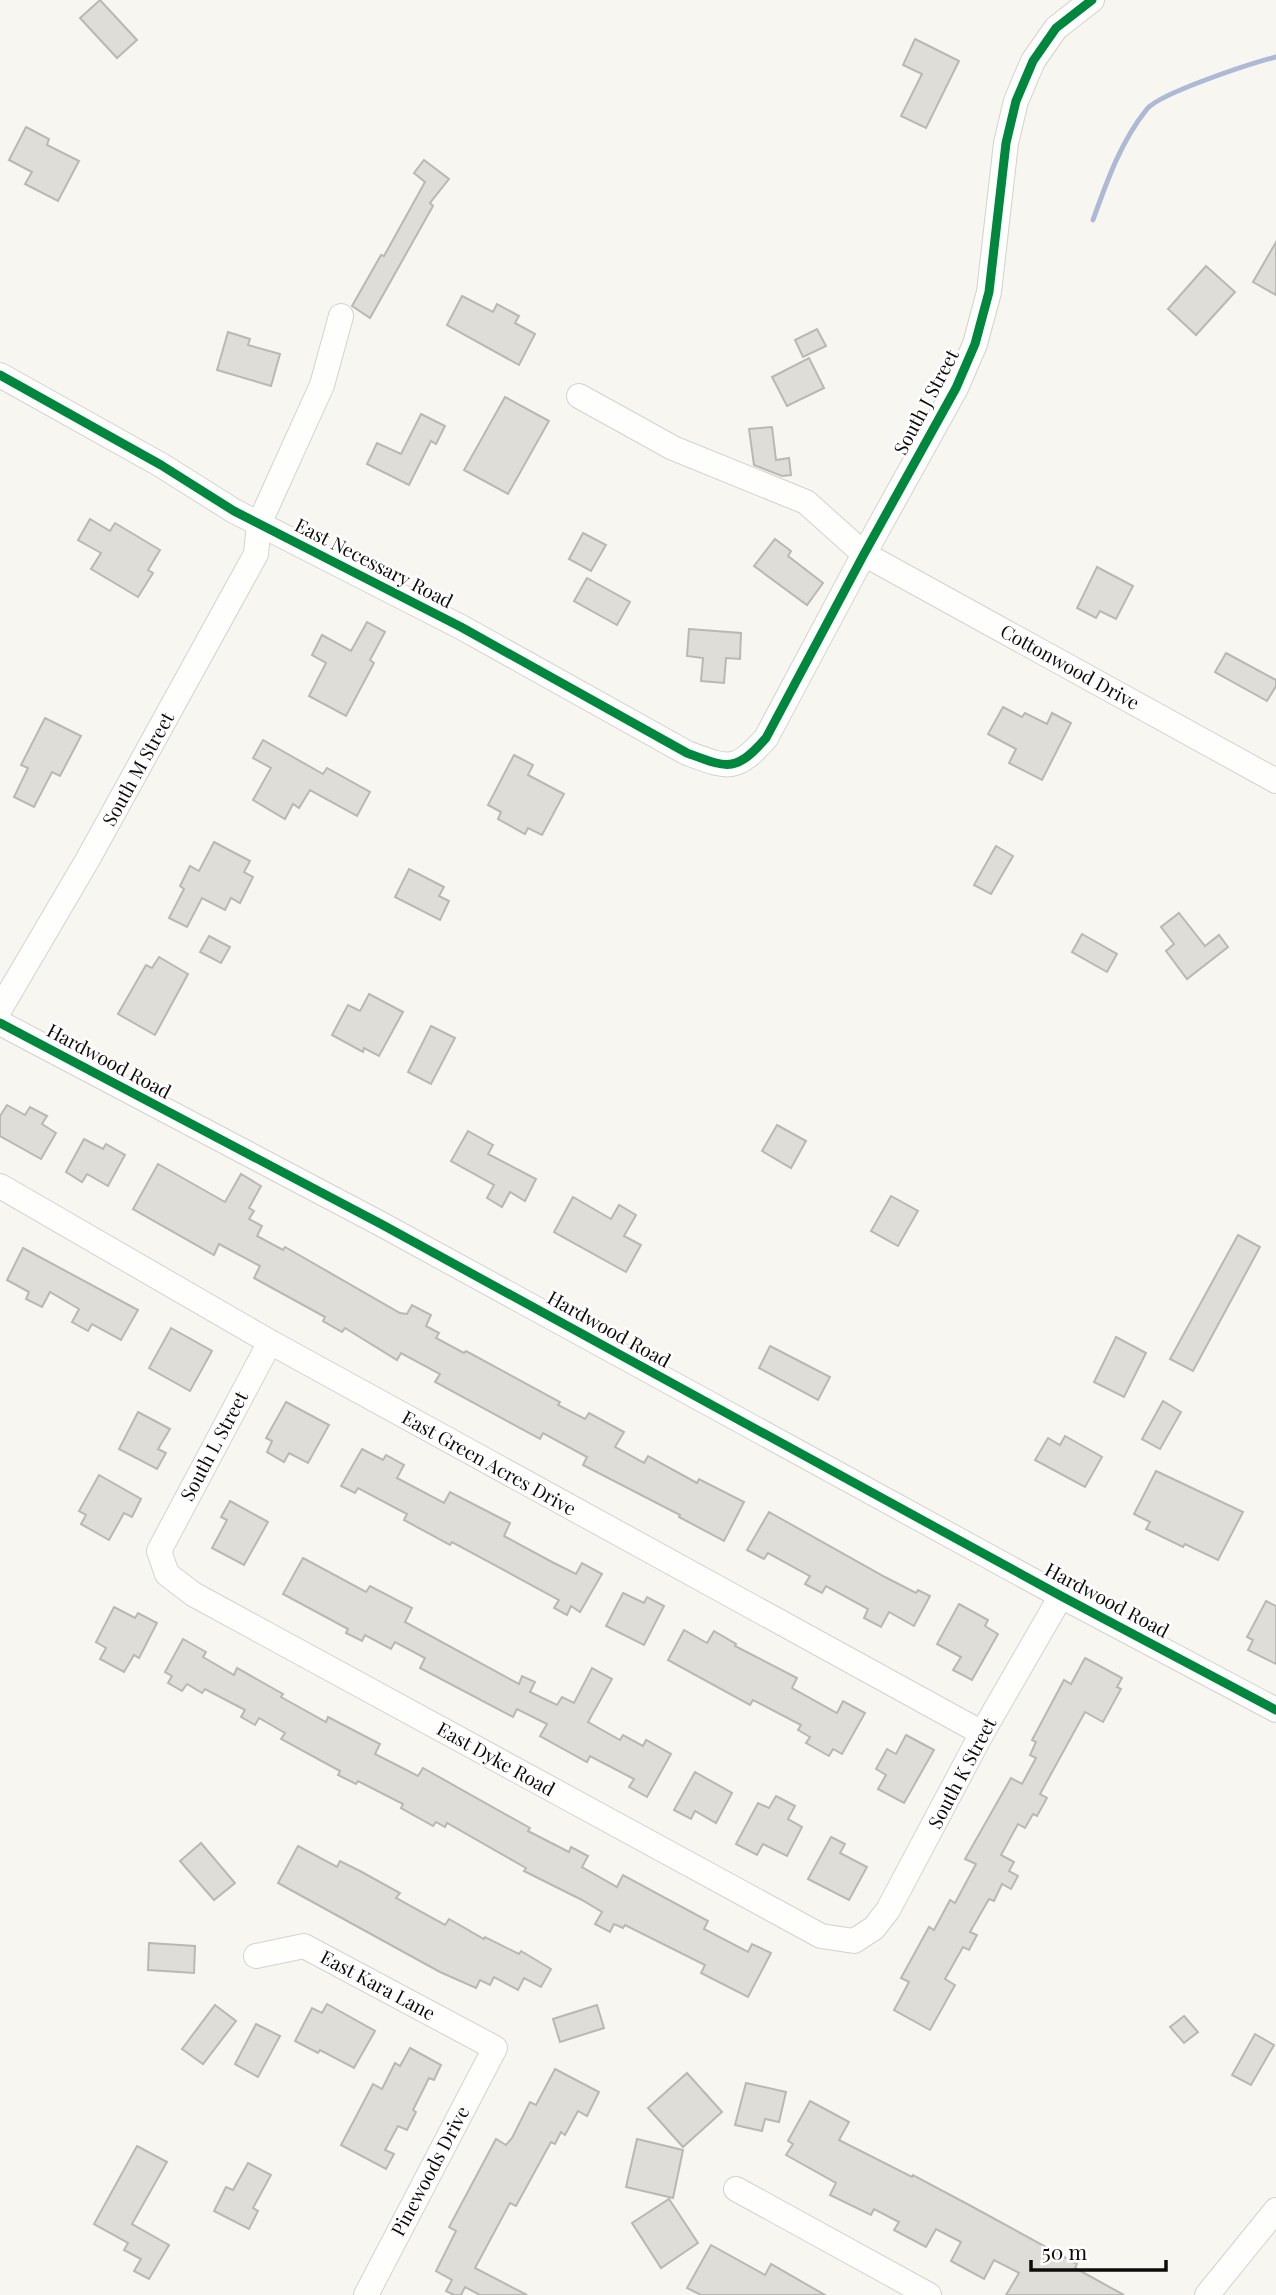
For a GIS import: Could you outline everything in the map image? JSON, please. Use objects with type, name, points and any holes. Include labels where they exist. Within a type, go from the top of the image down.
[{"type":"street","name":"South J Street","points":[[739,763],[751,755],[766,738],[863,554],[956,388],[975,344],[989,292],[1006,143],[1016,101],[1033,61],[1056,28],[1092,0]]},
{"type":"street","name":"South M Street","points":[[0,1009],[88,859],[256,554],[259,524],[322,385],[341,316]]},
{"type":"street","name":"East Necessary Road","points":[[0,375],[161,465],[259,524],[461,627],[687,753],[716,764],[739,763]]},
{"type":"street","name":"Cottonwood Drive","points":[[579,396],[673,448],[806,502],[863,554],[1276,781]]},
{"type":"street","name":"Hardwood Road","points":[[0,1023],[381,1224],[1060,1596],[1276,1710]]},
{"type":"street","name":"East Green Acres Drive","points":[[0,1186],[270,1342],[982,1733]]},
{"type":"street","name":"South L Street","points":[[159,1551],[270,1342]]},
{"type":"street","name":"East Dyke Road","points":[[159,1551],[167,1574],[193,1594],[821,1936],[854,1941]]},
{"type":"street","name":"South K Street","points":[[854,1941],[874,1928],[888,1910],[982,1733],[1060,1596]]},
{"type":"street","name":"East Kara Lane","points":[[256,1956],[304,1946],[495,2048]]},
{"type":"street","name":"Pinewoods Drive","points":[[369,2294],[495,2048]]},
{"type":"street","points":[[736,2189],[929,2295]]},
{"type":"street","points":[[1207,2295],[1276,2210]]},
{"type":"building","points":[[100,0],[137,40],[117,58],[80,18]]},
{"type":"building","points":[[915,39],[959,61],[926,128],[901,116],[922,74],[903,65]]},
{"type":"building","points":[[26,127],[49,139],[47,145],[79,161],[58,201],[25,184],[32,172],[9,160]]},
{"type":"building","points":[[424,160],[449,179],[430,203],[433,206],[370,318],[352,306],[381,255],[384,256],[425,182],[414,173]]},
{"type":"building","points":[[1276,242],[1276,295],[1253,282]]},
{"type":"building","points":[[1206,266],[1235,292],[1196,335],[1168,309]]},
{"type":"building","points":[[462,296],[493,312],[497,304],[519,316],[515,323],[535,334],[519,365],[447,325]]},
{"type":"building","points":[[817,329],[826,346],[803,357],[795,340]]},
{"type":"building","points":[[228,332],[250,339],[248,345],[280,354],[271,386],[217,370]]},
{"type":"building","points":[[809,358],[824,388],[787,406],[772,377]]},
{"type":"building","points":[[505,397],[549,421],[508,494],[464,470]]},
{"type":"building","points":[[421,414],[445,426],[436,444],[431,441],[409,485],[367,464],[377,443],[401,454]]},
{"type":"building","points":[[772,427],[776,460],[789,458],[791,475],[782,476],[754,465],[749,429]]},
{"type":"building","points":[[90,519],[110,531],[115,523],[160,550],[148,570],[153,573],[138,597],[91,569],[101,553],[78,540]]},
{"type":"building","points":[[583,533],[606,545],[591,571],[569,559]]},
{"type":"building","points":[[775,539],[791,551],[788,556],[823,583],[807,605],[754,566]]},
{"type":"building","points":[[1097,567],[1133,586],[1116,619],[1100,611],[1096,618],[1077,608]]},
{"type":"building","points":[[587,578],[630,602],[617,625],[574,601]]},
{"type":"building","points":[[367,622],[385,632],[370,660],[374,663],[346,716],[309,696],[326,663],[312,655],[322,635],[351,651]]},
{"type":"building","points":[[689,629],[741,633],[740,659],[726,658],[724,683],[701,681],[703,658],[687,656]]},
{"type":"building","points":[[1226,653],[1276,680],[1276,686],[1267,701],[1215,672]]},
{"type":"building","points":[[1003,707],[1022,717],[1025,713],[1047,724],[1052,713],[1071,723],[1042,780],[1009,763],[1016,749],[988,734]]},
{"type":"building","points":[[45,718],[81,736],[60,776],[52,772],[34,807],[14,797],[28,768],[21,765]]},
{"type":"building","points":[[263,740],[323,774],[327,768],[370,792],[357,816],[310,790],[299,808],[293,804],[285,819],[253,800],[271,768],[253,758]]},
{"type":"building","points":[[514,755],[533,765],[528,775],[564,794],[542,835],[528,828],[525,834],[498,819],[501,812],[488,805]]},
{"type":"building","points":[[214,842],[250,861],[244,872],[253,877],[240,903],[231,898],[225,910],[202,898],[187,927],[169,918],[184,889],[180,886],[190,866],[199,871]]},
{"type":"building","points":[[996,846],[1013,856],[991,894],[974,885]]},
{"type":"building","points":[[409,869],[444,887],[439,896],[449,901],[440,920],[395,897]]},
{"type":"building","points":[[1179,913],[1205,946],[1219,935],[1228,947],[1187,979],[1166,951],[1174,944],[1161,927]]},
{"type":"building","points":[[1082,934],[1117,954],[1107,972],[1072,952]]},
{"type":"building","points":[[209,936],[230,947],[221,963],[200,952]]},
{"type":"building","points":[[159,957],[188,974],[155,1035],[118,1014],[146,965],[152,968]]},
{"type":"building","points":[[369,994],[403,1012],[379,1056],[364,1048],[363,1052],[332,1035],[348,1005],[360,1011]]},
{"type":"building","points":[[431,1026],[455,1038],[431,1084],[408,1072]]},
{"type":"building","points":[[7,1105],[25,1115],[30,1107],[47,1116],[42,1124],[56,1133],[41,1159],[0,1136],[0,1116]]},
{"type":"building","points":[[777,1125],[806,1141],[791,1168],[762,1151]]},
{"type":"building","points":[[468,1131],[493,1145],[488,1154],[536,1179],[525,1201],[510,1192],[502,1207],[487,1198],[494,1185],[451,1161]]},
{"type":"building","points":[[84,1139],[103,1149],[106,1144],[125,1155],[108,1186],[87,1174],[82,1182],[66,1172]]},
{"type":"building","points":[[158,1164],[225,1202],[241,1174],[261,1186],[249,1208],[254,1211],[249,1219],[262,1226],[257,1236],[283,1250],[285,1247],[400,1313],[407,1314],[412,1305],[431,1315],[426,1326],[439,1333],[436,1338],[464,1353],[466,1351],[560,1402],[558,1405],[585,1419],[589,1413],[624,1432],[615,1447],[644,1463],[648,1456],[697,1483],[699,1479],[744,1502],[724,1541],[583,1465],[587,1457],[543,1433],[540,1439],[435,1382],[440,1374],[401,1353],[397,1360],[345,1328],[342,1332],[323,1321],[325,1317],[254,1278],[260,1266],[219,1244],[214,1255],[133,1209]]},
{"type":"building","points":[[891,1196],[918,1211],[898,1246],[871,1231]]},
{"type":"building","points":[[573,1197],[611,1219],[619,1205],[636,1215],[624,1236],[641,1245],[626,1272],[554,1232]]},
{"type":"building","points":[[1238,1235],[1260,1247],[1193,1371],[1170,1359]]},
{"type":"building","points":[[23,1248],[138,1310],[121,1340],[92,1324],[88,1331],[72,1322],[79,1309],[50,1292],[42,1307],[26,1299],[29,1292],[7,1280]]},
{"type":"building","points":[[171,1328],[212,1351],[190,1391],[149,1368]]},
{"type":"building","points":[[1116,1337],[1146,1353],[1124,1397],[1094,1382]]},
{"type":"building","points":[[770,1346],[830,1377],[818,1400],[759,1368]]},
{"type":"building","points":[[1163,1401],[1181,1412],[1160,1449],[1142,1439]]},
{"type":"building","points":[[286,1402],[329,1425],[308,1463],[289,1453],[284,1462],[267,1452],[272,1441],[266,1438]]},
{"type":"building","points":[[138,1412],[170,1429],[158,1449],[166,1453],[157,1469],[119,1449]]},
{"type":"building","points":[[1065,1436],[1102,1457],[1085,1487],[1035,1460],[1048,1438],[1060,1445]]},
{"type":"building","points":[[362,1449],[383,1460],[386,1455],[404,1465],[397,1478],[444,1503],[450,1492],[510,1523],[504,1536],[552,1562],[576,1574],[582,1563],[602,1574],[580,1612],[571,1606],[567,1615],[554,1608],[559,1600],[452,1542],[450,1545],[404,1520],[407,1514],[358,1488],[355,1493],[341,1486]]},
{"type":"building","points":[[1156,1471],[1243,1512],[1218,1560],[1146,1529],[1150,1522],[1134,1514]]},
{"type":"building","points":[[99,1475],[141,1499],[132,1517],[124,1513],[109,1540],[81,1524],[86,1515],[79,1511]]},
{"type":"building","points":[[230,1501],[268,1522],[244,1565],[212,1548],[227,1520],[221,1517]]},
{"type":"building","points":[[769,1512],[885,1577],[916,1593],[918,1590],[930,1596],[914,1626],[889,1612],[881,1627],[864,1618],[868,1609],[826,1586],[822,1593],[805,1584],[810,1576],[768,1553],[764,1559],[747,1550]]},
{"type":"building","points":[[303,1558],[366,1592],[370,1586],[412,1608],[405,1622],[519,1684],[522,1676],[535,1682],[530,1692],[557,1705],[562,1697],[574,1703],[592,1668],[612,1679],[588,1722],[620,1740],[623,1735],[643,1746],[646,1740],[671,1754],[647,1797],[629,1787],[634,1779],[590,1756],[587,1762],[540,1736],[547,1724],[517,1709],[513,1717],[420,1668],[425,1658],[395,1642],[391,1649],[365,1635],[362,1641],[346,1633],[348,1629],[283,1594]]},
{"type":"building","points":[[623,1593],[644,1603],[647,1597],[664,1606],[644,1645],[606,1626]]},
{"type":"building","points":[[1266,1601],[1276,1606],[1276,1664],[1248,1650],[1253,1640],[1247,1637]]},
{"type":"building","points":[[959,1604],[988,1620],[985,1626],[998,1634],[972,1680],[953,1670],[961,1657],[937,1644]]},
{"type":"building","points":[[114,1607],[135,1618],[138,1613],[157,1623],[139,1658],[134,1655],[124,1672],[100,1659],[106,1648],[96,1642]]},
{"type":"building","points":[[684,1630],[707,1643],[714,1631],[736,1644],[735,1646],[797,1678],[792,1688],[837,1713],[843,1701],[865,1713],[842,1754],[833,1749],[829,1756],[806,1743],[810,1737],[798,1730],[801,1725],[753,1700],[750,1705],[668,1660]]},
{"type":"building","points":[[183,1639],[206,1652],[203,1657],[234,1675],[237,1668],[326,1722],[328,1717],[380,1744],[375,1754],[418,1776],[423,1768],[530,1828],[528,1831],[569,1852],[571,1847],[588,1856],[582,1867],[617,1887],[623,1875],[708,1921],[704,1929],[748,1952],[752,1944],[771,1953],[748,1997],[701,1973],[705,1965],[625,1925],[623,1928],[614,1924],[610,1932],[595,1924],[602,1912],[524,1871],[526,1868],[447,1823],[445,1827],[436,1822],[433,1826],[401,1808],[403,1804],[358,1781],[356,1784],[338,1775],[340,1771],[281,1739],[285,1733],[259,1718],[255,1725],[241,1717],[245,1710],[205,1689],[202,1693],[187,1684],[182,1691],[168,1683],[172,1676],[165,1672]]},
{"type":"building","points":[[1085,1658],[1122,1678],[1117,1687],[1121,1689],[1103,1722],[1085,1712],[1040,1794],[1047,1798],[1037,1816],[1033,1814],[1025,1828],[1018,1824],[1001,1855],[1014,1862],[1009,1871],[1018,1876],[1011,1889],[1002,1884],[994,1901],[989,1899],[970,1932],[977,1935],[969,1950],[963,1947],[945,1979],[955,1985],[930,2030],[894,2010],[909,1982],[901,1978],[929,1927],[934,1930],[950,1900],[955,1903],[976,1864],[965,1859],[1011,1778],[1022,1784],[1036,1758],[1030,1755],[1036,1742],[1032,1740],[1064,1680],[1071,1684]]},
{"type":"building","points":[[906,1735],[934,1750],[904,1803],[878,1789],[886,1775],[876,1769],[887,1749],[896,1754]]},
{"type":"building","points":[[695,1772],[732,1793],[716,1823],[695,1811],[691,1819],[674,1810]]},
{"type":"building","points":[[776,1796],[795,1806],[788,1819],[802,1827],[787,1856],[763,1844],[757,1855],[736,1844],[758,1803],[769,1808]]},
{"type":"building","points":[[831,1837],[845,1844],[840,1853],[867,1867],[849,1900],[808,1879]]},
{"type":"building","points":[[201,1843],[235,1883],[214,1900],[180,1861]]},
{"type":"building","points":[[298,1846],[337,1867],[340,1861],[360,1871],[400,1893],[396,1898],[445,1925],[449,1919],[484,1939],[485,1937],[519,1954],[521,1951],[551,1969],[541,1987],[524,1978],[518,1990],[494,1977],[490,1985],[480,1980],[476,1988],[440,1972],[278,1883]]},
{"type":"building","points":[[149,1943],[195,1946],[194,1973],[148,1970]]},
{"type":"building","points":[[327,2004],[375,2031],[354,2068],[320,2050],[318,2053],[295,2041],[312,2008],[322,2013]]},
{"type":"building","points":[[215,2005],[236,2021],[203,2064],[182,2049]]},
{"type":"building","points":[[597,2005],[604,2028],[560,2042],[553,2019]]},
{"type":"building","points":[[1184,2016],[1198,2032],[1184,2043],[1170,2027]]},
{"type":"building","points":[[256,2024],[280,2036],[258,2077],[235,2064]]},
{"type":"building","points":[[1255,2034],[1274,2045],[1251,2085],[1232,2075]]},
{"type":"building","points":[[410,2048],[441,2065],[434,2080],[429,2078],[413,2110],[416,2112],[407,2130],[398,2126],[385,2150],[394,2154],[386,2169],[341,2145],[373,2084],[382,2089],[395,2063],[400,2066]]},
{"type":"building","points":[[555,2069],[599,2092],[587,2116],[578,2111],[565,2135],[561,2132],[555,2144],[551,2142],[516,2206],[510,2203],[475,2268],[527,2295],[480,2295],[465,2287],[461,2295],[454,2295],[446,2291],[452,2280],[436,2271],[456,2231],[449,2227],[496,2139],[506,2145],[512,2138],[530,2102],[536,2105]]},
{"type":"building","points":[[687,2073],[722,2112],[683,2147],[648,2108]]},
{"type":"building","points":[[746,2083],[786,2092],[779,2122],[765,2119],[762,2131],[735,2125]]},
{"type":"building","points":[[810,2101],[849,2122],[839,2140],[971,2206],[1077,2264],[1075,2268],[1124,2295],[1006,2295],[1019,2273],[994,2260],[984,2279],[951,2261],[961,2242],[936,2229],[926,2247],[894,2230],[899,2222],[874,2209],[871,2215],[830,2195],[836,2183],[786,2155],[793,2144],[788,2141]]},
{"type":"building","points":[[637,2139],[683,2150],[673,2198],[626,2187]]},
{"type":"building","points":[[137,2146],[167,2162],[132,2224],[169,2245],[149,2279],[134,2271],[141,2259],[124,2250],[128,2243],[94,2224]]},
{"type":"building","points":[[248,2163],[271,2175],[253,2208],[258,2211],[249,2229],[214,2211],[226,2187],[233,2190]]},
{"type":"building","points":[[669,2199],[698,2243],[661,2268],[632,2223]]},
{"type":"building","points":[[711,2245],[765,2275],[771,2264],[825,2295],[701,2295],[687,2288]]},
{"type":"waterway","points":[[1093,220],[1122,148],[1147,109],[1155,102],[1187,87],[1276,57]]},
{"type":"cycle path","points":[[0,375],[161,465],[234,511],[461,627],[687,753],[722,764],[738,762],[766,738],[956,388],[975,344],[989,292],[1006,143],[1016,101],[1033,61],[1056,28],[1092,0]]},
{"type":"cycle path","points":[[0,1023],[381,1224],[1061,1596],[1276,1710]]}]
